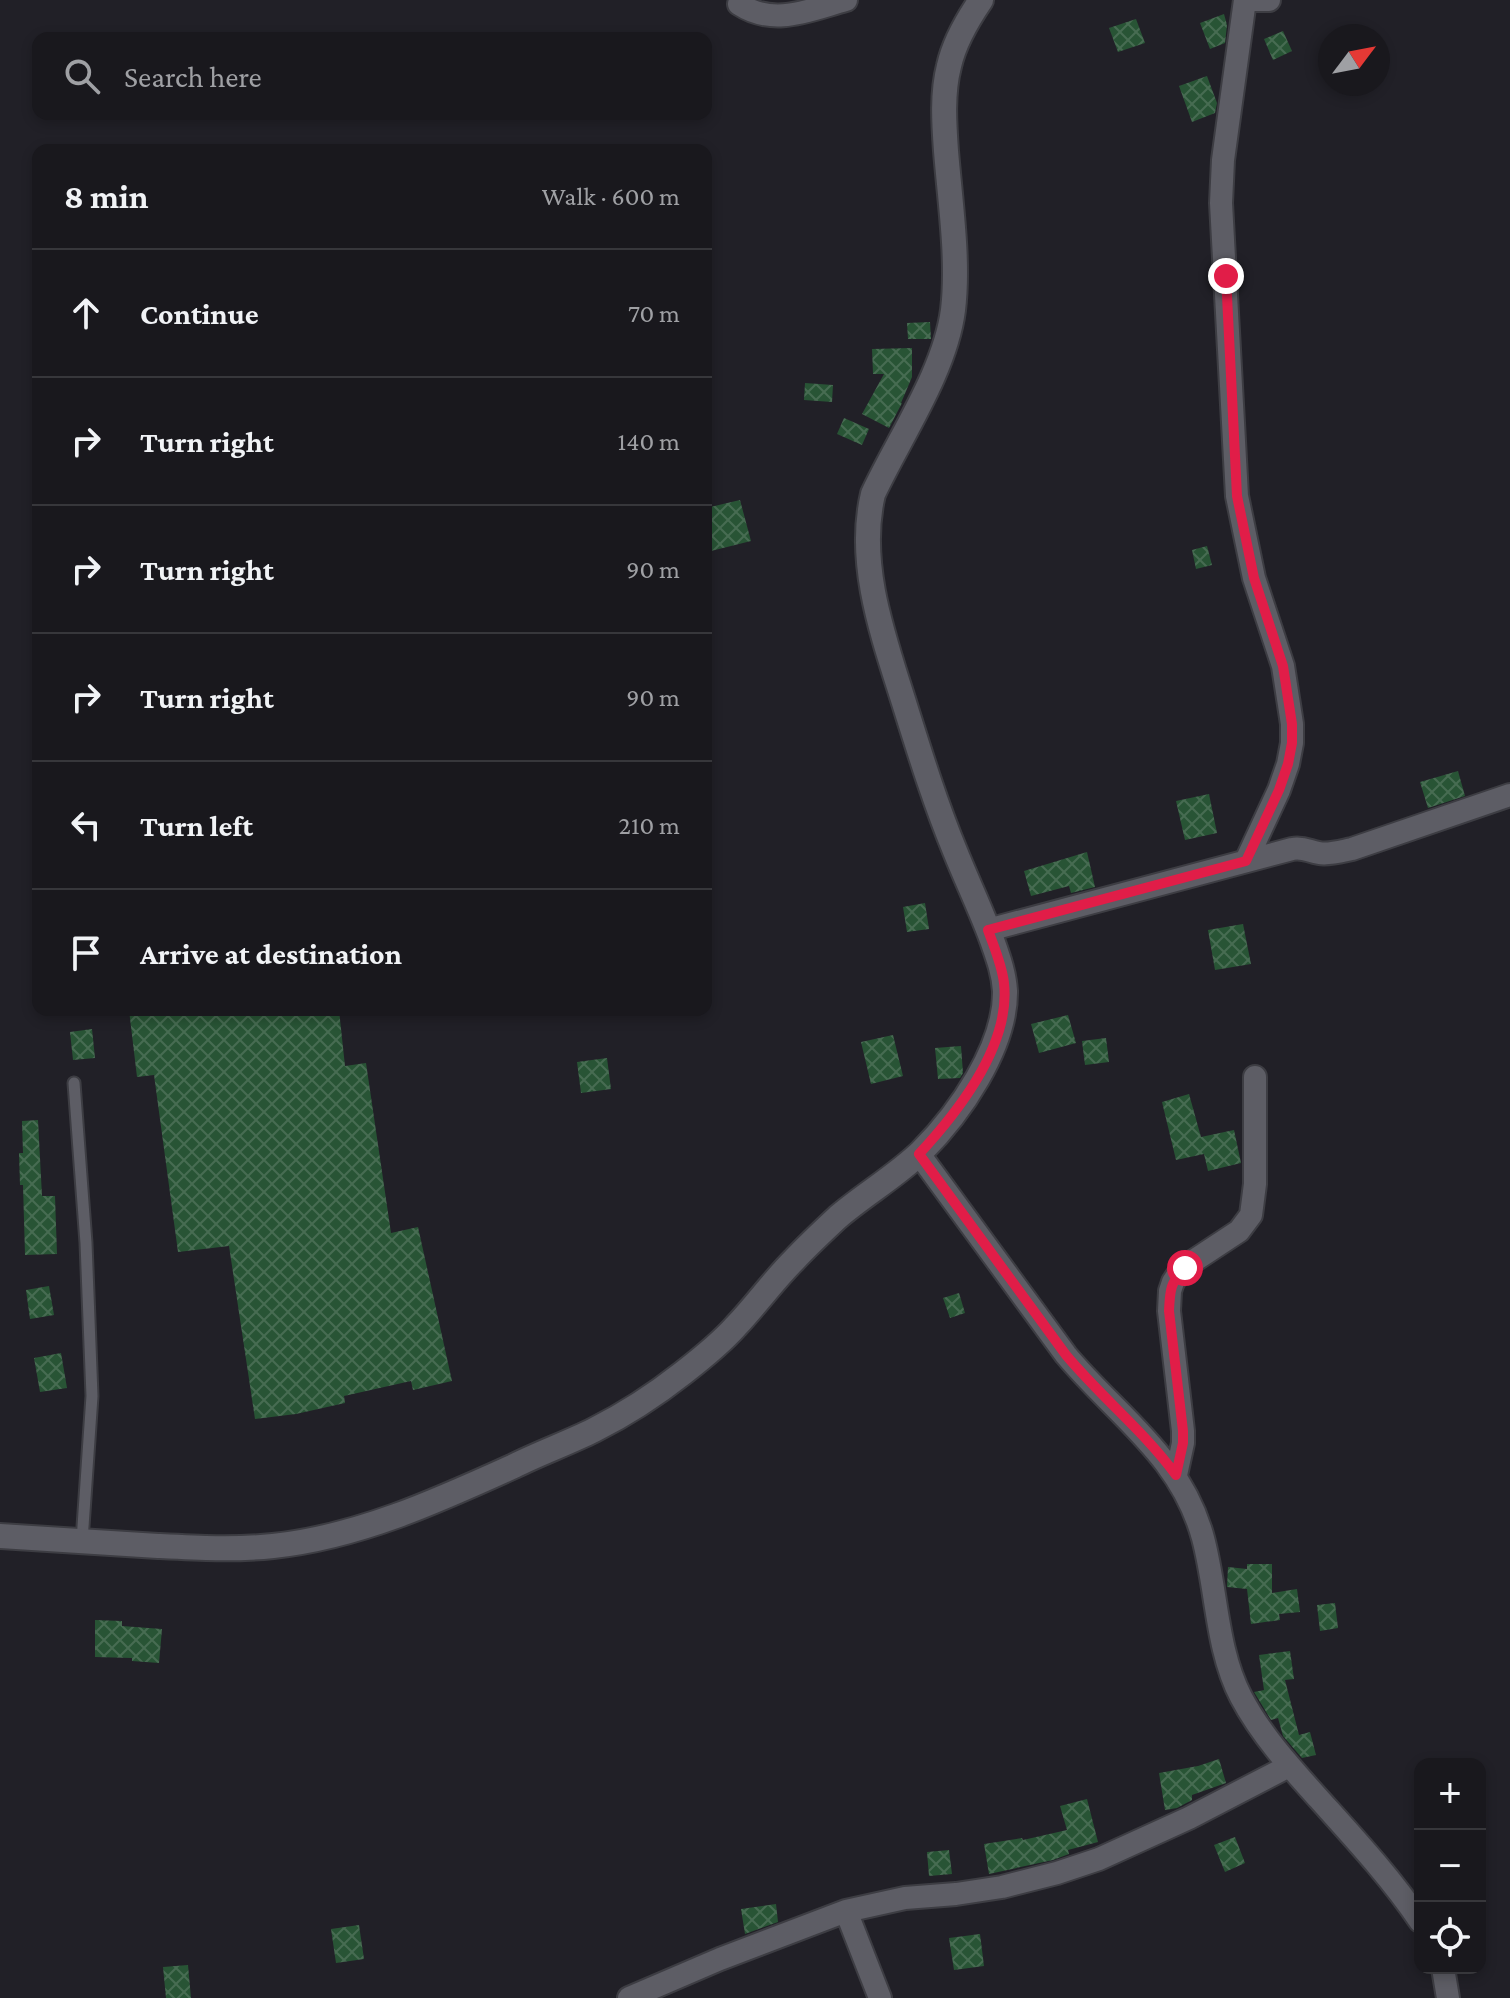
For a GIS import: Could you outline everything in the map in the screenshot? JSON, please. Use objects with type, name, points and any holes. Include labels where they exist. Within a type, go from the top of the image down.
[{"type":"street","points":[[739,4],[760,15],[775,17],[846,0]]},
{"type":"street","points":[[0,1536],[207,1549],[276,1546],[311,1540],[415,1510],[595,1429],[643,1402],[733,1330],[818,1235],[919,1154],[964,1101],[982,1072],[999,1028],[1005,998],[1004,981],[988,930],[925,769],[884,637],[868,551],[868,516],[873,494],[934,373],[953,311],[955,275],[944,131],[945,92],[949,64],[958,41],[981,0]]},
{"type":"street","points":[[1246,861],[1279,790],[1292,743],[1283,666],[1254,578],[1237,496],[1221,203],[1223,160],[1247,0],[1269,0]]},
{"type":"street","points":[[988,930],[1298,848],[1320,853],[1352,849],[1510,795]]},
{"type":"street","points":[[1176,1475],[1183,1431],[1169,1311],[1170,1291],[1173,1282],[1185,1268],[1239,1231],[1251,1215],[1255,1184],[1255,1077]]},
{"type":"street","points":[[919,1154],[1066,1355],[1087,1380],[1142,1433],[1176,1475],[1203,1536],[1224,1652],[1242,1698],[1289,1766],[1380,1869],[1414,1913]]},
{"type":"street","points":[[629,1998],[846,1911],[905,1898],[1002,1887],[1099,1859],[1289,1766]]},
{"type":"street","points":[[846,1911],[880,1998]]},
{"type":"street","points":[[1444,1974],[1448,1998]]},
{"type":"lane","points":[[74,1083],[92,1348],[92,1396],[82,1541]]},
{"type":"building","points":[[1224,14],[1227,25],[1225,43],[1210,49],[1200,23]]},
{"type":"building","points":[[1136,19],[1145,43],[1118,52],[1109,28]]},
{"type":"building","points":[[1283,31],[1292,51],[1273,60],[1264,39]]},
{"type":"building","points":[[1207,76],[1217,103],[1215,113],[1192,122],[1179,86]]},
{"type":"building","points":[[930,322],[931,339],[908,339],[907,323]]},
{"type":"building","points":[[912,348],[912,377],[889,428],[862,414],[884,374],[873,374],[872,349]]},
{"type":"building","points":[[805,383],[833,385],[832,402],[804,400]]},
{"type":"building","points":[[844,418],[869,429],[862,445],[837,434]]},
{"type":"building","points":[[740,500],[751,541],[712,551],[712,507]]},
{"type":"building","points":[[1207,546],[1212,565],[1196,569],[1192,550]]},
{"type":"building","points":[[1458,771],[1465,796],[1428,808],[1420,782]]},
{"type":"building","points":[[1209,794],[1217,833],[1185,840],[1176,801]]},
{"type":"building","points":[[1087,852],[1095,887],[1071,893],[1069,886],[1031,896],[1024,871]]},
{"type":"building","points":[[925,903],[929,929],[907,932],[903,907]]},
{"type":"building","points":[[1243,924],[1251,964],[1215,970],[1208,930]]},
{"type":"building","points":[[1068,1015],[1076,1043],[1039,1053],[1031,1024]]},
{"type":"building","points":[[130,1016],[340,1016],[345,1066],[366,1063],[391,1233],[418,1227],[452,1381],[413,1390],[411,1381],[344,1396],[345,1403],[255,1419],[229,1246],[178,1252],[154,1075],[137,1077]]},
{"type":"building","points":[[92,1029],[95,1058],[73,1060],[70,1032]]},
{"type":"building","points":[[893,1035],[903,1076],[871,1084],[861,1042]]},
{"type":"building","points":[[1106,1038],[1109,1062],[1085,1065],[1082,1041]]},
{"type":"building","points":[[961,1046],[963,1073],[960,1078],[938,1079],[935,1048]]},
{"type":"building","points":[[607,1058],[611,1089],[581,1093],[577,1062]]},
{"type":"building","points":[[1189,1094],[1201,1137],[1234,1130],[1241,1163],[1208,1171],[1204,1154],[1176,1160],[1162,1102]]},
{"type":"building","points":[[38,1120],[42,1196],[55,1196],[57,1254],[25,1255],[19,1153],[23,1153],[22,1121]]},
{"type":"building","points":[[49,1286],[54,1315],[30,1319],[26,1290]]},
{"type":"building","points":[[959,1293],[965,1313],[950,1318],[943,1298]]},
{"type":"building","points":[[61,1353],[67,1388],[40,1392],[34,1358]]},
{"type":"building","points":[[1247,1564],[1272,1564],[1272,1593],[1297,1589],[1300,1612],[1279,1614],[1280,1620],[1251,1624],[1247,1589],[1227,1587],[1228,1567],[1247,1569]]},
{"type":"building","points":[[1335,1603],[1338,1628],[1320,1631],[1317,1605]]},
{"type":"building","points":[[95,1620],[122,1621],[122,1626],[162,1629],[159,1663],[132,1661],[132,1658],[95,1657]]},
{"type":"building","points":[[1290,1651],[1294,1679],[1285,1680],[1299,1735],[1310,1732],[1316,1755],[1302,1758],[1283,1736],[1278,1718],[1271,1720],[1254,1692],[1264,1690],[1259,1655]]},
{"type":"building","points":[[1219,1759],[1226,1783],[1192,1795],[1192,1800],[1177,1808],[1165,1810],[1159,1773]]},
{"type":"building","points":[[1087,1799],[1098,1842],[1068,1850],[1069,1854],[1053,1860],[989,1874],[984,1844],[1023,1840],[1067,1830],[1060,1806]]},
{"type":"building","points":[[1235,1837],[1245,1863],[1225,1872],[1214,1845]]},
{"type":"building","points":[[949,1850],[952,1874],[929,1876],[927,1852]]},
{"type":"building","points":[[776,1904],[778,1922],[745,1934],[741,1909]]},
{"type":"building","points":[[359,1925],[364,1959],[336,1963],[331,1929]]},
{"type":"building","points":[[980,1934],[984,1966],[954,1970],[949,1938]]},
{"type":"building","points":[[188,1965],[191,1998],[166,1998],[163,1967]]},
{"type":"route","points":[[1185,1268],[1173,1282],[1169,1311],[1183,1431],[1176,1475],[1142,1433],[1116,1410],[1066,1355],[919,1154],[964,1101],[982,1072],[999,1028],[1005,998],[1004,981],[988,930],[1246,861],[1279,790],[1288,764],[1292,724],[1283,666],[1254,578],[1237,496],[1226,276]]}]
